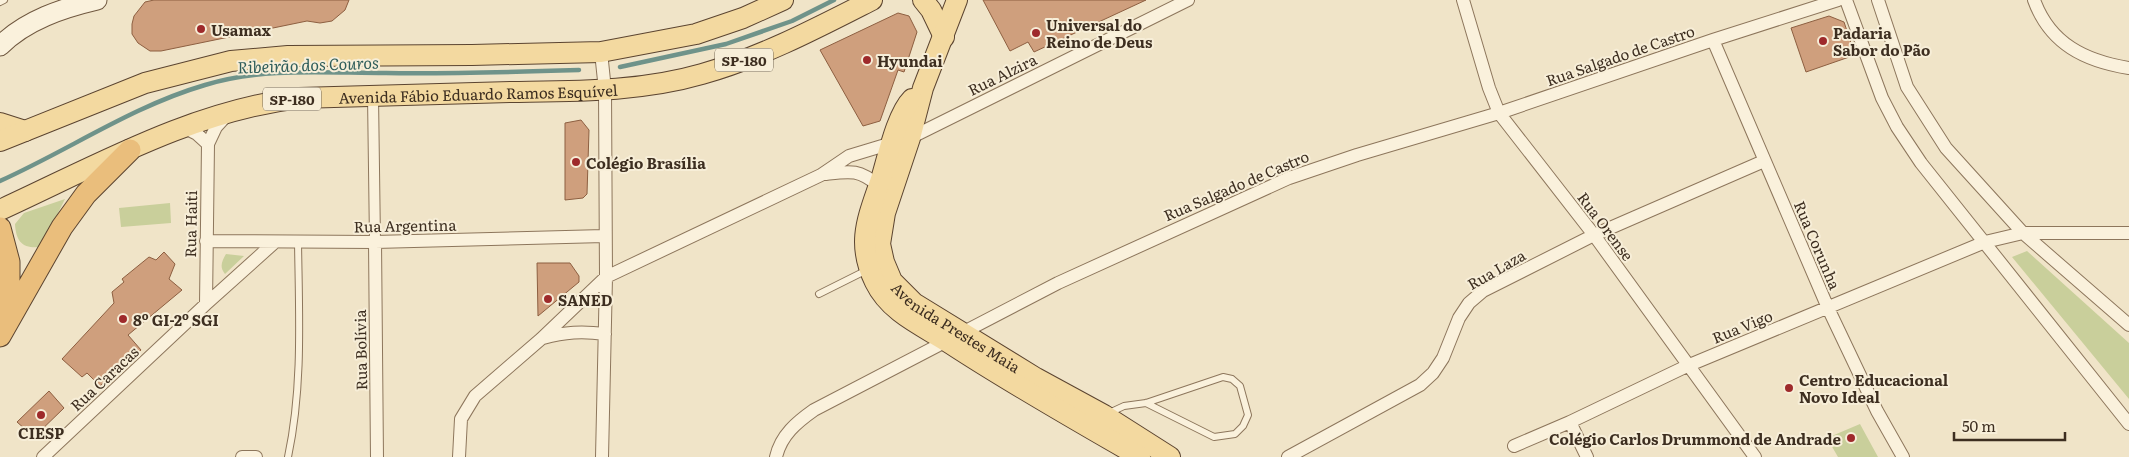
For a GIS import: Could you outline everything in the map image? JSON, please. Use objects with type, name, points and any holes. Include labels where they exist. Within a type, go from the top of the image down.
[{"type":"highway","points":[[0,336],[62,227],[86,194],[130,150]]},
{"type":"highway","points":[[0,228],[9,262],[9,279],[0,332]]},
{"type":"main road","points":[[0,46],[42,17],[71,6],[97,0]]},
{"type":"main road","name":"SP-180","points":[[0,142],[145,83],[231,61],[288,56],[601,52],[703,32],[743,18],[783,0]]},
{"type":"main road","name":"Avenida Fábio Eduardo Ramos Esquível","points":[[0,210],[183,127],[229,112],[269,102],[298,98],[605,90],[662,83],[711,71],[747,58],[807,33],[872,0]]},
{"type":"main road","points":[[923,0],[931,10],[944,37]]},
{"type":"main road","name":"Avenida Prestes Maia","points":[[877,266],[884,213],[903,161],[898,148],[907,104],[923,88],[957,0]]},
{"type":"main road","points":[[0,123],[26,131]]},
{"type":"main road","name":"Avenida Prestes Maia","points":[[901,140],[879,186],[868,217],[864,236],[877,266],[882,295],[895,308],[920,326],[954,337],[1037,398],[1100,423],[1170,457]]},
{"type":"main road","name":"Avenida Prestes Maia","points":[[1100,423],[1140,457]]},
{"type":"street","name":"Rua Alzira","points":[[459,457],[461,419],[475,396],[541,339],[606,277],[821,175],[849,156],[901,140],[1188,0]]},
{"type":"street","name":"Rua Orense","points":[[1463,0],[1488,88],[1499,114],[1594,235],[1687,366],[1755,457]]},
{"type":"street","name":"Rua Salgado de Castro","points":[[776,457],[786,434],[814,410],[1058,283],[1289,178],[1357,155],[1499,114],[1713,40],[1838,0]]},
{"type":"street","points":[[1846,0],[1882,98],[1921,163],[2129,424]]},
{"type":"street","points":[[1878,0],[1897,62],[1907,87],[1946,148],[2023,233],[2129,325]]},
{"type":"street","points":[[2034,0],[2043,19],[2060,40],[2071,49],[2106,65],[2129,68]]},
{"type":"street","name":"Rua Corunha","points":[[1713,40],[1828,308],[1876,410],[1903,457]]},
{"type":"street","points":[[601,52],[605,90],[604,236],[606,277],[602,457]]},
{"type":"street","points":[[373,96],[375,242]]},
{"type":"street","name":"Rua Haiti","points":[[206,304],[208,144],[216,127],[229,112]]},
{"type":"street","points":[[183,127],[197,134],[208,144]]},
{"type":"street","name":"Rua Laza","points":[[1288,457],[1420,385],[1433,373],[1443,358],[1459,318],[1469,303],[1483,291],[1594,235],[1764,161]]},
{"type":"street","name":"Rua Alzira","points":[[821,175],[856,172],[867,175],[879,186]]},
{"type":"street","name":"Rua Vigo","points":[[1514,446],[1570,422],[1687,366],[1985,242],[2023,233],[2129,233]]},
{"type":"street","name":"Rua Argentina","points":[[206,241],[375,242],[604,236]]},
{"type":"street","name":"Rua Caracas","points":[[43,457],[275,242]]},
{"type":"street","name":"Rua Bolívia","points":[[375,242],[377,457]]},
{"type":"street","points":[[541,339],[565,332],[580,331],[605,334]]},
{"type":"street","points":[[1570,422],[1587,457]]},
{"type":"street","points":[[242,457],[256,457]]},
{"type":"lane","points":[[0,2],[4,0]]},
{"type":"lane","points":[[288,457],[294,427],[300,340],[298,242]]},
{"type":"lane","points":[[819,294],[877,266]]},
{"type":"lane","points":[[1100,423],[1124,406],[1146,403],[1223,377],[1232,379],[1240,386],[1248,415],[1243,426],[1234,434],[1214,437],[1146,403]]},
{"type":"green space","points":[[65,199],[41,247],[29,247],[19,240],[15,224],[24,213]]},
{"type":"green space","points":[[170,203],[171,223],[121,227],[119,208]]},
{"type":"green space","points":[[2027,251],[2129,343],[2129,399],[2012,257]]},
{"type":"green space","points":[[226,254],[244,256],[225,274],[222,262]]},
{"type":"green space","points":[[1860,424],[1878,457],[1838,457],[1827,438]]},
{"type":"building","name":"Usamax","points":[[154,0],[349,0],[345,10],[332,21],[320,23],[307,21],[161,51],[150,51],[138,43],[132,34],[132,24],[134,16],[145,2]]},
{"type":"building","name":"Universal do Reino de Deus","points":[[983,0],[1146,0],[1034,52],[1028,42],[1010,51]]},
{"type":"building","name":"Hyundai","points":[[898,13],[909,16],[917,32],[904,72],[898,70],[880,121],[863,126],[820,50]]},
{"type":"building","name":"Padaria Sabor do Pão","points":[[1829,16],[1844,22],[1855,55],[1806,72],[1791,28]]},
{"type":"building","name":"Colégio Brasília","points":[[581,120],[589,130],[587,194],[583,198],[565,200],[565,123]]},
{"type":"building","name":"8º GI-2º SGI","points":[[164,252],[175,264],[169,279],[182,290],[128,335],[141,350],[100,386],[87,373],[82,377],[62,359],[114,303],[112,292],[124,282],[122,279],[149,257],[156,260]]},
{"type":"building","name":"SANED","points":[[537,263],[570,263],[579,276],[579,282],[538,316]]},
{"type":"building","name":"CIESP","points":[[49,391],[64,408],[34,437],[17,422]]},
{"type":"waterway","name":"Ribeirão dos Couros","points":[[620,67],[726,44],[792,21],[834,0]]},
{"type":"waterway","name":"Ribeirão dos Couros","points":[[0,181],[152,104],[227,79],[295,72],[435,73],[579,70]]},
{"type":"place","name":"Usamax","points":[[201,29]]},
{"type":"place","name":"Universal do Reino de Deus","points":[[1036,33]]},
{"type":"place","name":"Padaria Sabor do Pão","points":[[1823,41]]},
{"type":"place","name":"Hyundai","points":[[867,60]]},
{"type":"place","name":"Colégio Brasília","points":[[576,162]]},
{"type":"place","name":"SANED","points":[[548,299]]},
{"type":"place","name":"8º GI-2º SGI","points":[[123,319]]},
{"type":"place","name":"Centro Educacional Novo Ideal","points":[[1789,388]]},
{"type":"place","name":"CIESP","points":[[41,415]]},
{"type":"place","name":"Colégio Carlos Drummond de Andrade","points":[[1851,438]]}]
